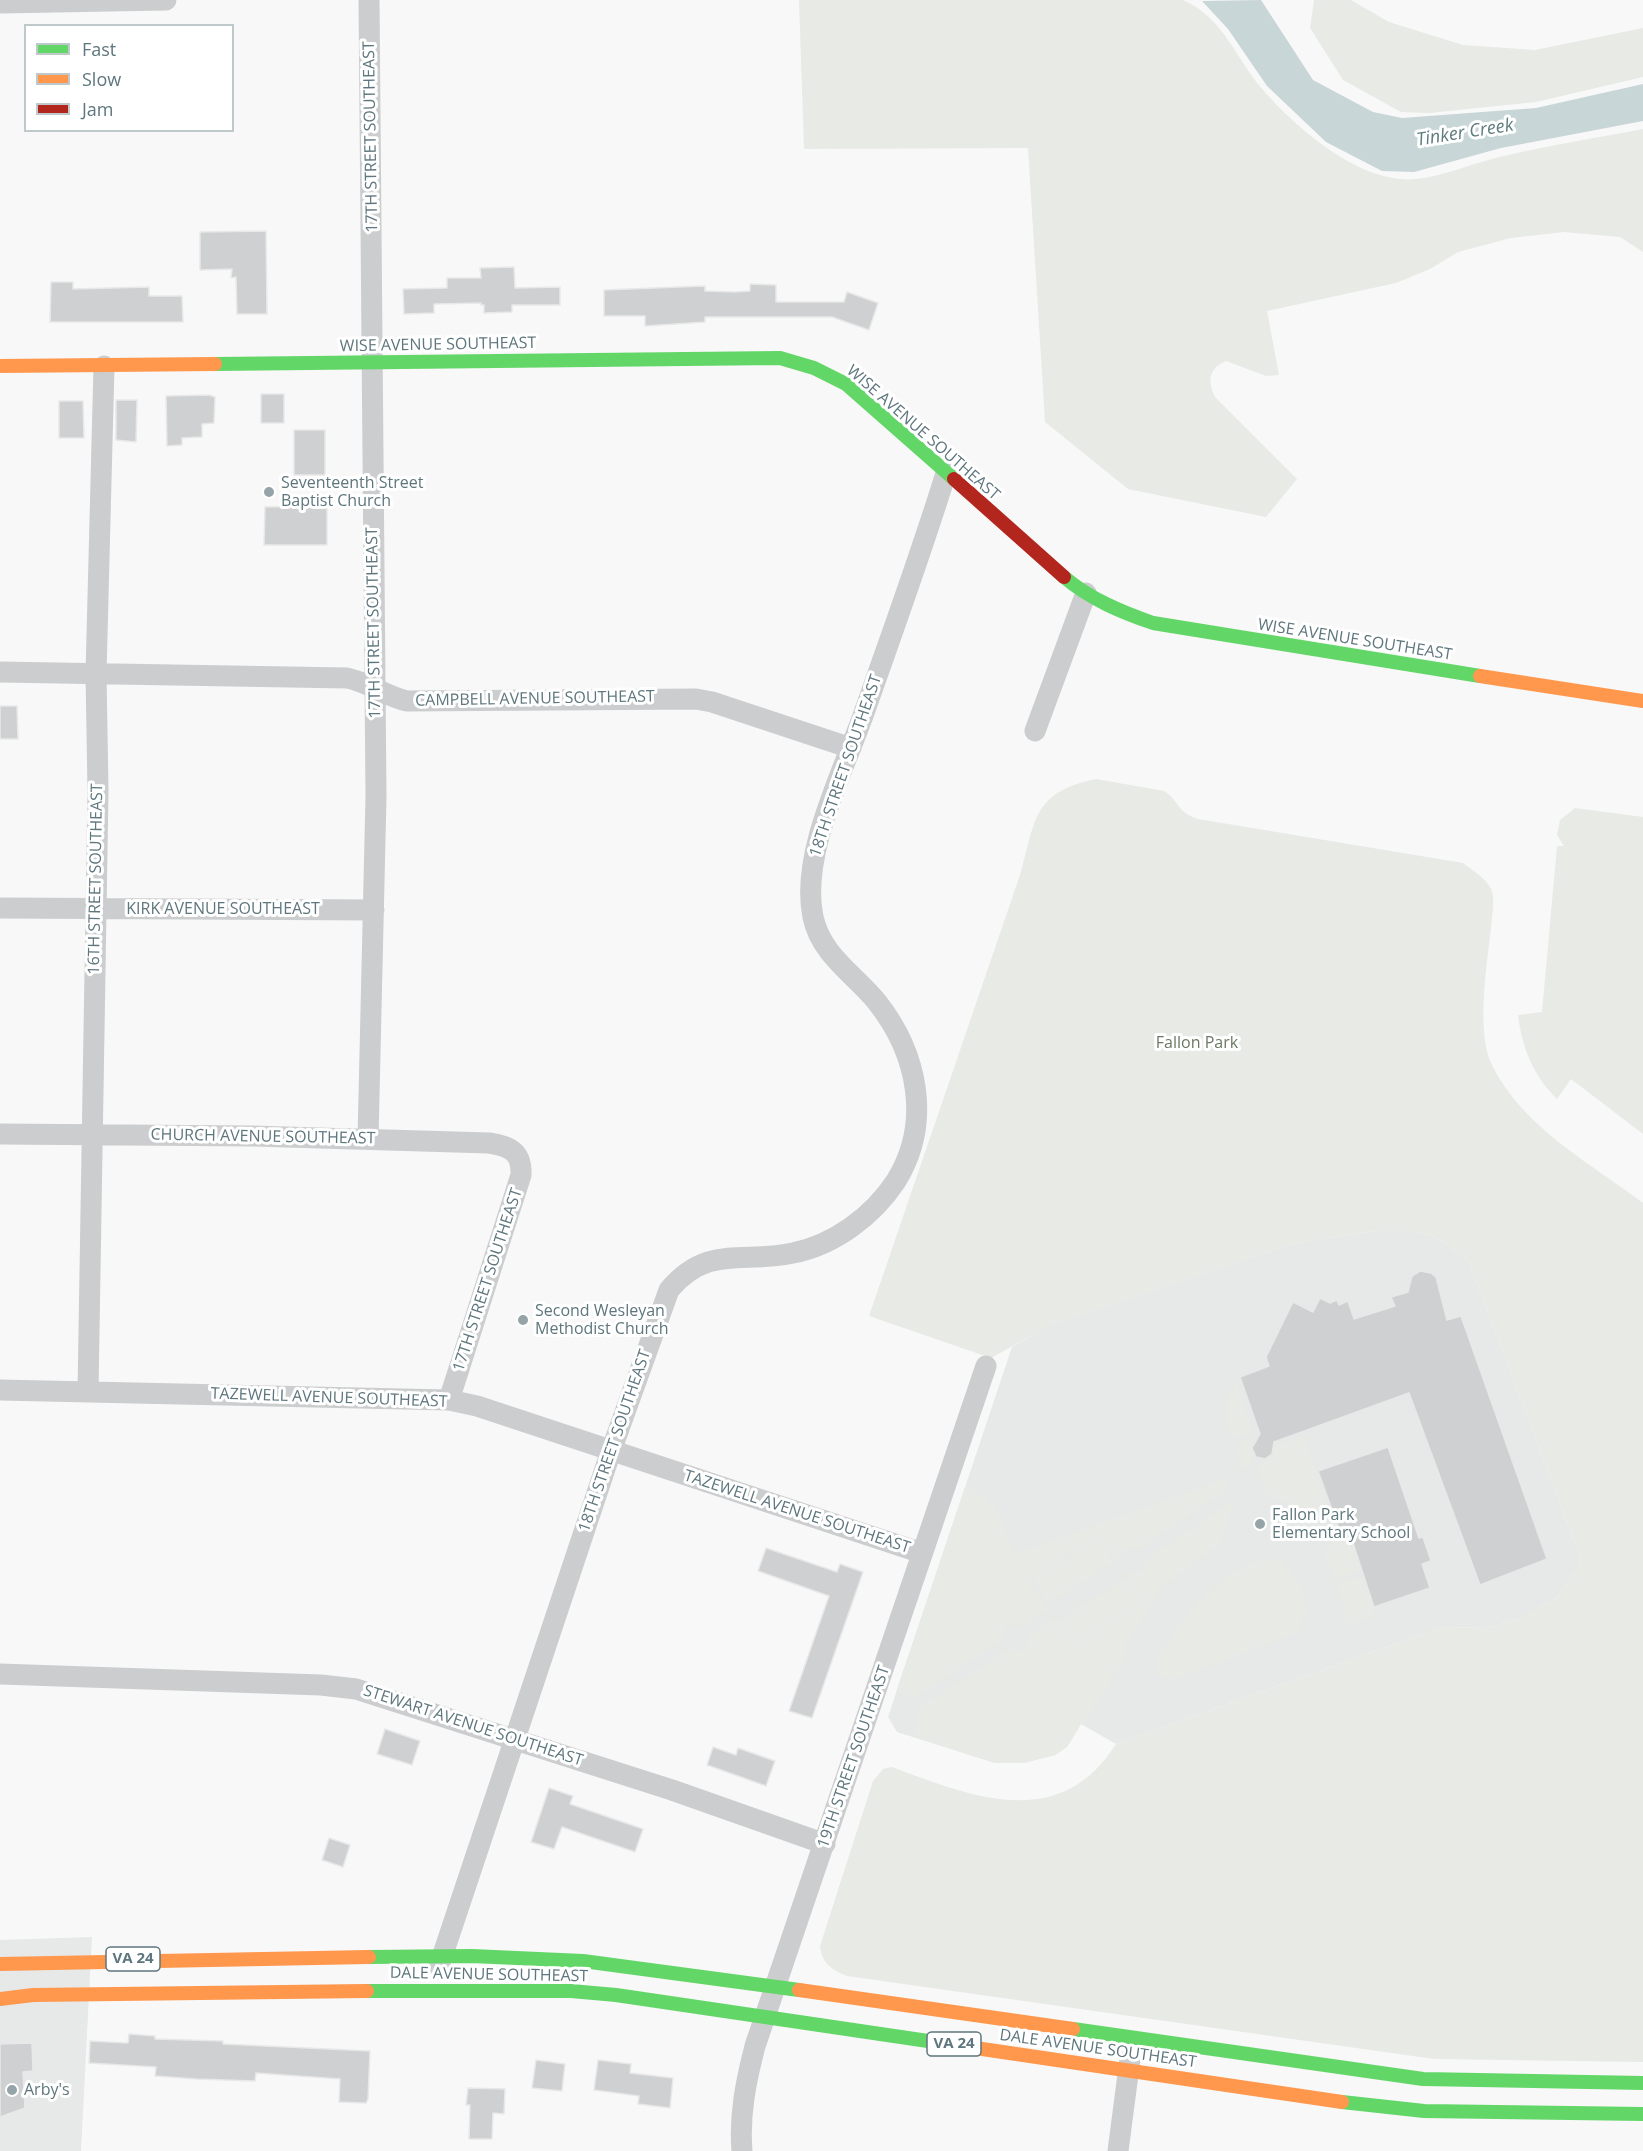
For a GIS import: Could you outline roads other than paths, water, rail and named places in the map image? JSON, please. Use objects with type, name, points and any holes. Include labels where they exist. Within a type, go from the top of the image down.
[{"type":"main road","name":"WISE AVENUE SOUTHEAST","points":[[0,366],[780,358],[804,363],[846,384],[1086,594],[1121,612],[1172,627],[1376,662],[1643,700]]},
{"type":"main road","name":"DALE AVENUE SOUTHEAST","points":[[0,1964],[82,1960],[266,1957],[442,1956],[563,1959],[776,1986],[1423,2079],[1643,2083]]},
{"type":"main road","name":"DALE AVENUE SOUTHEAST","points":[[0,1999],[33,1995],[263,1991],[571,1991],[1424,2111],[1643,2114]]},
{"type":"street","points":[[0,3],[166,0]]},
{"type":"street","name":"17TH STREET SOUTHEAST","points":[[368,1139],[374,910],[376,690],[369,0]]},
{"type":"street","name":"16TH STREET SOUTHEAST","points":[[88,1392],[98,791],[96,674],[104,366]]},
{"type":"street","name":"18TH STREET SOUTHEAST","points":[[432,1990],[514,1738],[662,1304],[681,1276],[708,1261],[727,1257],[793,1253],[819,1245],[844,1232],[870,1212],[884,1197],[908,1155],[916,1131],[917,1101],[914,1077],[906,1052],[877,1002],[831,955],[819,935],[813,918],[811,873],[824,822],[946,473]]},
{"type":"street","points":[[1035,731],[1086,594]]},
{"type":"street","name":"CAMPBELL AVENUE SOUTHEAST","points":[[0,672],[347,678],[360,681],[376,690],[407,701],[696,699],[851,748]]},
{"type":"street","name":"KIRK AVENUE SOUTHEAST","points":[[0,908],[374,910]]},
{"type":"street","name":"CHURCH AVENUE SOUTHEAST","points":[[0,1134],[489,1143],[507,1146],[520,1159]]},
{"type":"street","name":"17TH STREET SOUTHEAST","points":[[449,1400],[521,1175],[520,1159]]},
{"type":"street","name":"19TH STREET SOUTHEAST","points":[[742,2151],[740,2133],[744,2089],[765,2017],[986,1366]]},
{"type":"street","name":"TAZEWELL AVENUE SOUTHEAST","points":[[0,1390],[449,1400],[477,1406],[922,1553]]},
{"type":"street","name":"STEWART AVENUE SOUTHEAST","points":[[0,1674],[321,1684],[356,1689],[672,1790],[825,1844]]},
{"type":"street","points":[[1118,2151],[1133,2038]]},
{"type":"water","name":"Tinker Creek","points":[[1261,0],[1313,80],[1373,112],[1402,118],[1536,108],[1643,84],[1643,121],[1501,148],[1414,172],[1382,171],[1326,142],[1267,86],[1228,29],[1202,1]]},
{"type":"place","name":"Seventeenth Street Baptist Church","points":[[269,492]]},
{"type":"place","name":"Second Wesleyan Methodist Church","points":[[523,1320]]},
{"type":"place","name":"Fallon Park Elementary School","points":[[1260,1524]]},
{"type":"place","name":"Arby's","points":[[12,2090]]},
{"type":"park label","name":"Fallon Park","points":[[1197,1043]]}]
